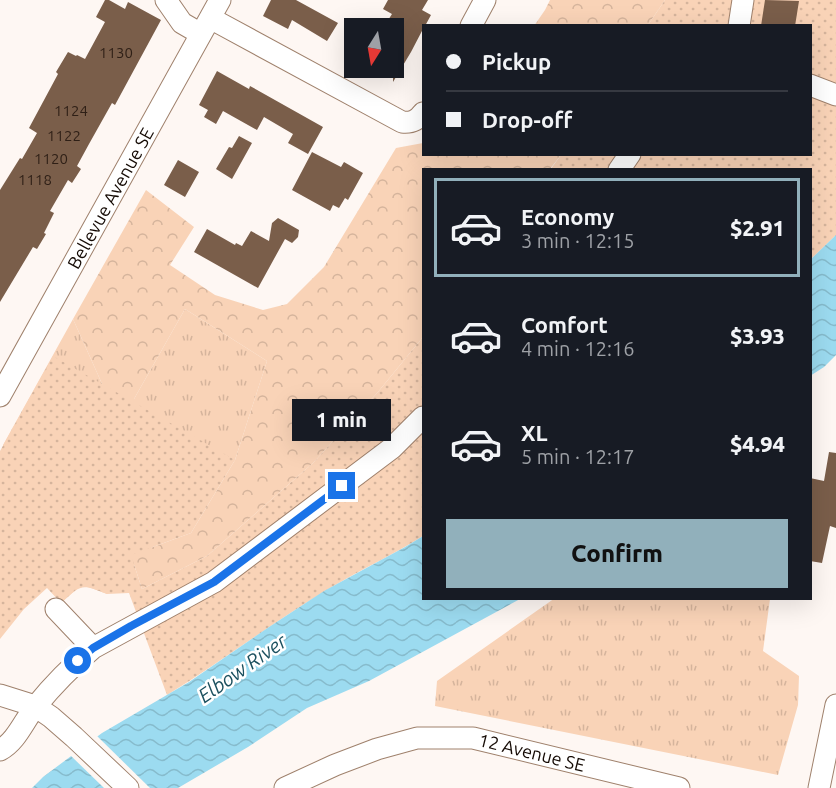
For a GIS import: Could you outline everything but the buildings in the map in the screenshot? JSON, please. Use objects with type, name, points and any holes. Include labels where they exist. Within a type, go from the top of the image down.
[{"type":"street","points":[[166,0],[182,23],[210,17],[402,122],[417,118]]},
{"type":"street","points":[[472,24],[485,0]]},
{"type":"street","points":[[739,24],[743,0]]},
{"type":"street","name":"Bellevue Avenue SE","points":[[0,396],[210,17]]},
{"type":"street","points":[[812,86],[836,95]]},
{"type":"street","points":[[0,750],[9,744],[35,706],[93,648],[214,582],[393,448],[422,418]]},
{"type":"street","points":[[56,609],[93,648]]},
{"type":"street","points":[[0,695],[35,706],[74,737],[128,788]]},
{"type":"street","points":[[819,788],[836,705]]},
{"type":"street","name":"12 Avenue SE","points":[[285,788],[377,749],[417,738],[472,738],[679,788]]},
{"type":"green space","points":[[550,0],[665,0],[649,24],[535,24]]},
{"type":"green space","points":[[665,0],[836,0],[836,235],[812,258],[812,168],[551,168],[560,156],[812,156],[812,24],[649,24]]},
{"type":"green space","points":[[422,143],[422,156],[560,156],[551,168],[422,168],[422,338],[378,392],[313,463],[207,556],[142,589],[131,555],[191,533],[235,460],[267,361],[185,309],[134,399],[126,400],[103,386],[73,319],[146,190],[194,227],[170,265],[215,295],[263,310],[287,304],[324,267],[396,148]]},
{"type":"green space","points":[[185,309],[267,361],[235,460],[107,594],[87,587],[73,592],[61,603],[3,445],[73,319],[103,386],[134,399]]},
{"type":"green space","points":[[422,338],[422,537],[322,593],[167,695],[129,593],[107,594],[86,586],[78,588],[61,603],[47,588],[24,609],[0,639],[0,451],[53,356],[235,460],[191,533],[131,555],[142,589],[207,556],[313,463],[378,392]]},
{"type":"green space","points":[[552,600],[770,600],[763,651],[799,676],[798,705],[778,775],[435,706],[437,681]]},
{"type":"water","points":[[836,235],[836,355],[812,375],[812,258]]},
{"type":"water","name":"Elbow River","points":[[422,537],[422,600],[518,600],[369,681],[307,708],[248,747],[178,788],[32,788],[43,777],[102,733],[189,682],[324,591]]},
{"type":"pier","points":[[95,734],[150,788],[104,788],[69,754]]},
{"type":"route","points":[[78,661],[93,648],[214,582],[342,486]]}]
